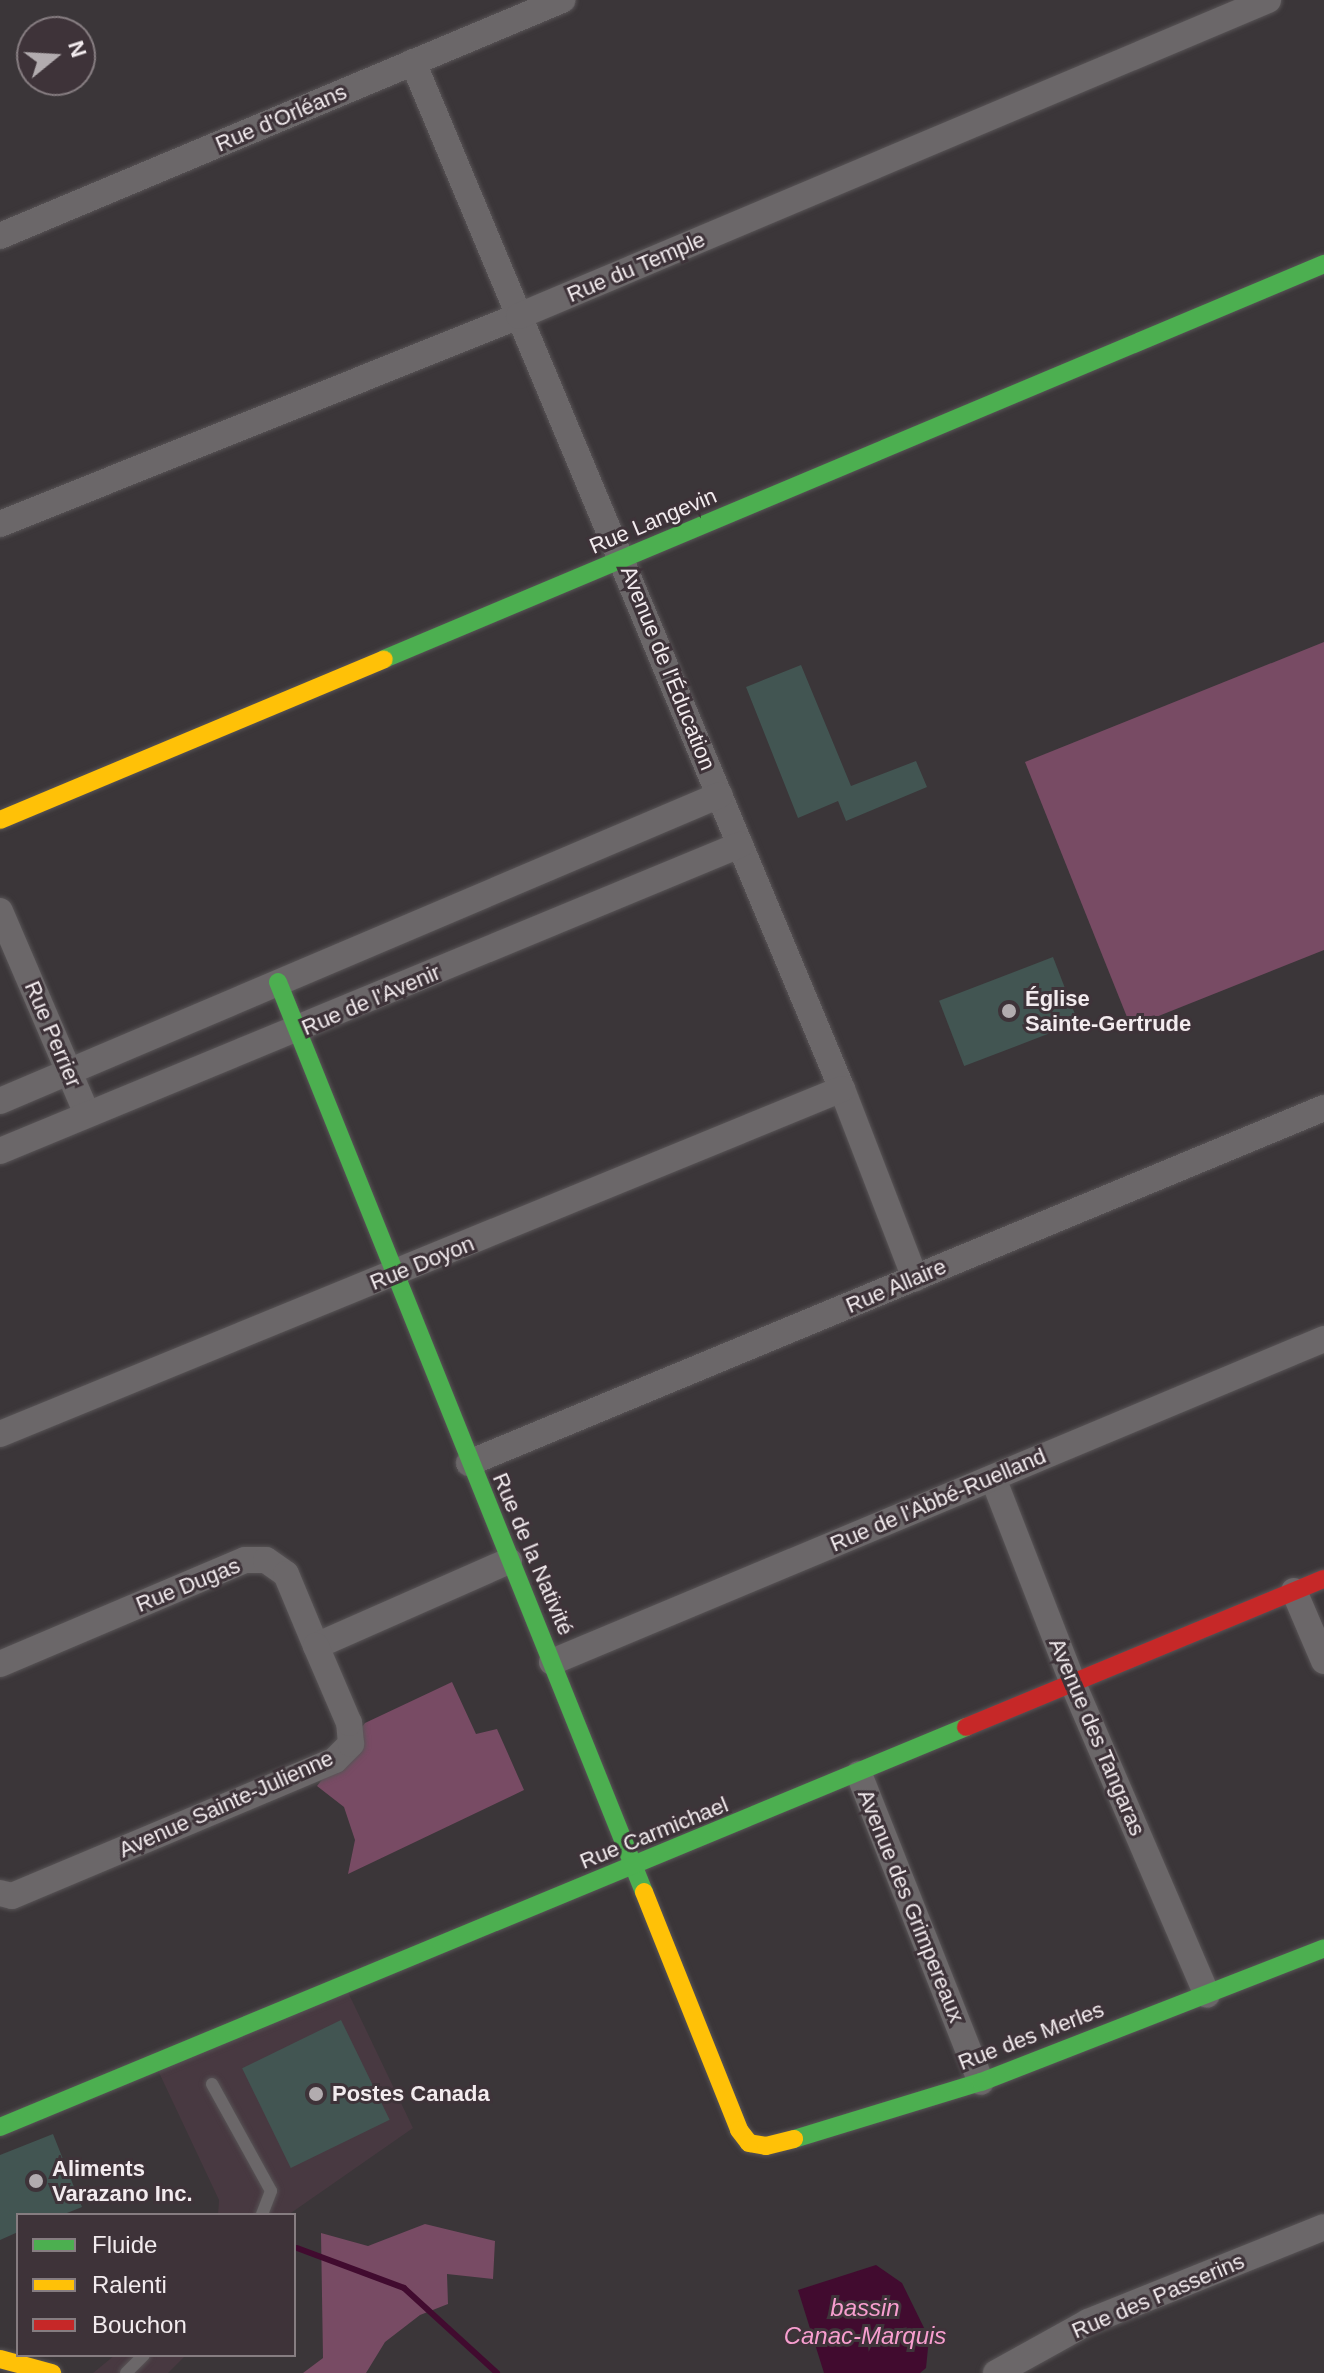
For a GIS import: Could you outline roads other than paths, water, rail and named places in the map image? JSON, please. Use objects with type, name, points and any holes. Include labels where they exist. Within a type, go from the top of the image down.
[{"type":"street","name":"Rue d'Orléans","points":[[0,236],[562,0]]},
{"type":"street","name":"Rue du Temple","points":[[0,524],[519,316],[1268,0]]},
{"type":"street","name":"Avenue de l'Éducation","points":[[413,62],[842,1089],[915,1278]]},
{"type":"street","name":"Rue Langevin","points":[[0,820],[1324,264]]},
{"type":"street","points":[[0,1101],[720,795]]},
{"type":"street","name":"Rue de l'Avenir","points":[[0,1151],[299,1030],[740,845]]},
{"type":"street","name":"Rue Perrier","points":[[0,911],[87,1114]]},
{"type":"street","name":"Rue de la Nativité","points":[[278,982],[469,1463],[636,1866],[739,2130],[749,2143]]},
{"type":"street","name":"Rue Doyon","points":[[0,1434],[842,1089]]},
{"type":"street","name":"Rue Allaire","points":[[469,1463],[1324,1108]]},
{"type":"street","name":"Rue de l'Abbé-Ruelland","points":[[552,1662],[1324,1339]]},
{"type":"street","name":"Avenue des Tangaras","points":[[993,1478],[1074,1686],[1207,1995]]},
{"type":"street","name":"Rue Dugas","points":[[0,1664],[245,1560],[266,1560],[286,1574],[316,1646]]},
{"type":"street","points":[[316,1646],[509,1561]]},
{"type":"street","name":"Rue Carmichael","points":[[0,2127],[1074,1686],[1324,1579]]},
{"type":"street","points":[[1294,1591],[1324,1661]]},
{"type":"street","name":"Avenue Sainte-Julienne","points":[[0,1893],[12,1896],[335,1760],[351,1744],[349,1723],[316,1646]]},
{"type":"street","name":"Avenue des Grimpereaux","points":[[859,1774],[981,2082]]},
{"type":"street","name":"Rue des Merles","points":[[749,2143],[766,2146],[788,2141],[981,2082],[1324,1948]]},
{"type":"street","name":"Rue des Passerins","points":[[996,2373],[1088,2322],[1324,2227]]},
{"type":"street","points":[[0,2359],[52,2373]]},
{"type":"lane","points":[[212,2084],[271,2191],[263,2213]]},
{"type":"lane","points":[[126,2373],[142,2357]]},
{"type":"water","name":"bassin Canac-Marquis","points":[[876,2265],[902,2283],[929,2338],[926,2368],[920,2373],[824,2373],[798,2290]]},
{"type":"waterway","points":[[297,2248],[404,2288],[497,2373]]},
{"type":"place","name":"Église Sainte-Gertrude","points":[[1009,1011]]},
{"type":"place","name":"Postes Canada","points":[[316,2094]]},
{"type":"place","name":"Aliments Varazano Inc.","points":[[36,2181]]}]
